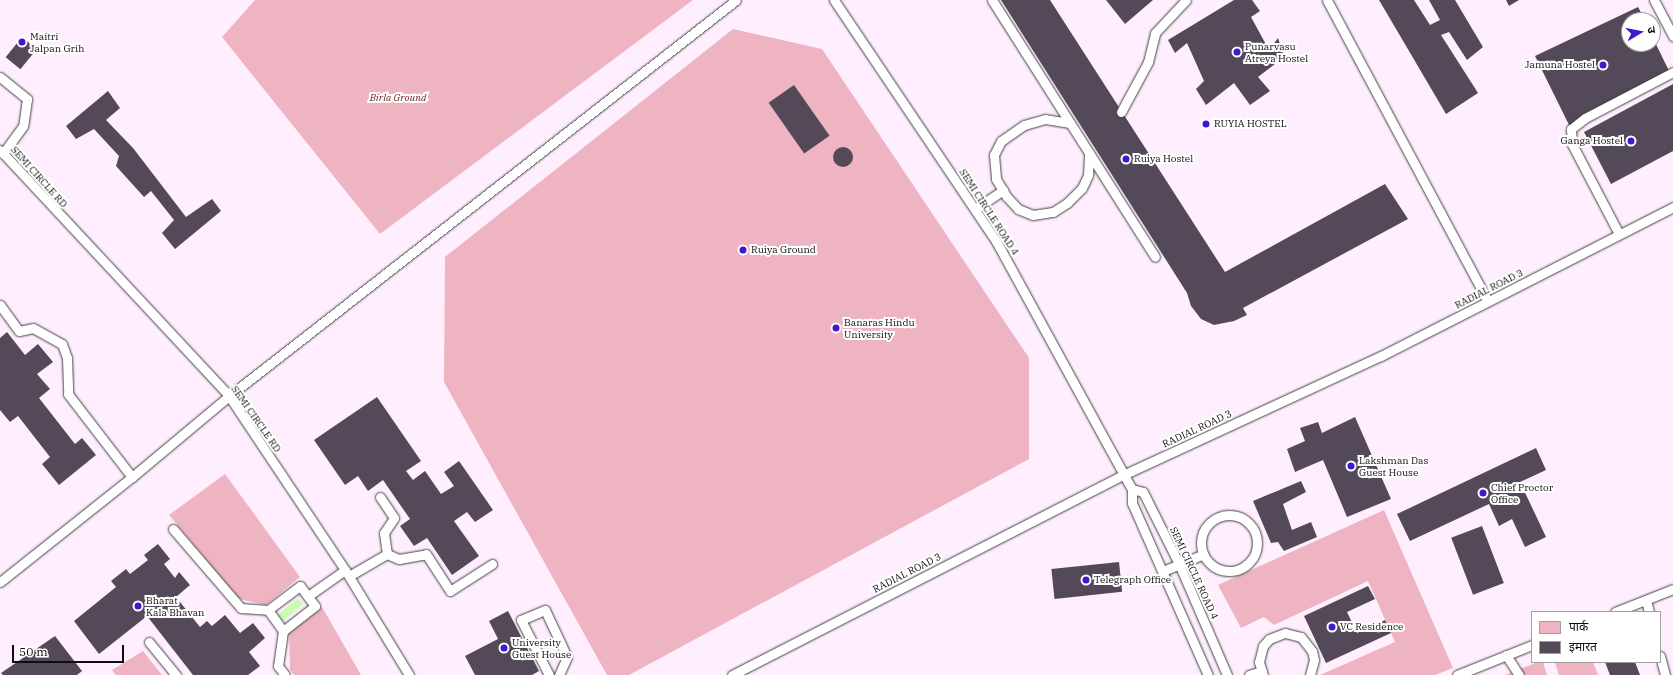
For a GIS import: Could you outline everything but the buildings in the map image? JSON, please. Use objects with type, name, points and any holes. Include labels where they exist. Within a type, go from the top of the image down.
[{"type":"lane","points":[[0,582],[132,478],[229,396],[736,0]]},
{"type":"lane","name":"SEMI CIRCLE ROAD 4","points":[[834,0],[996,241],[1132,489],[1132,503],[1208,675]]},
{"type":"lane","points":[[992,0],[1070,123],[1082,135],[1089,153],[1155,257]]},
{"type":"lane","points":[[1121,112],[1148,62],[1155,33],[1186,0]]},
{"type":"lane","points":[[1327,0],[1488,301]]},
{"type":"lane","points":[[1654,0],[1673,36]]},
{"type":"lane","points":[[1620,234],[1572,144],[1571,129],[1585,118],[1673,72]]},
{"type":"lane","points":[[0,77],[27,99],[23,126],[2,152]]},
{"type":"lane","points":[[1070,123],[1045,119],[1024,125],[1001,141],[994,155],[996,179],[1018,209],[1033,216],[1052,212],[1067,203],[1082,188],[1088,175],[1089,153]]},
{"type":"lane","name":"SEMI CIRCLE RD","points":[[2,152],[229,396],[347,573],[409,675]]},
{"type":"lane","points":[[975,209],[1003,190]]},
{"type":"lane","name":"RADIAL ROAD 3","points":[[732,675],[1123,475],[1381,356],[1673,207]]},
{"type":"lane","points":[[0,305],[19,331],[33,328],[62,344],[67,358],[68,394],[132,478]]},
{"type":"lane","name":"SEMI CIRCLE ROAD 4","points":[[1132,489],[1144,492],[1179,564],[1228,675]]},
{"type":"lane","points":[[380,497],[394,518],[384,533],[388,554]]},
{"type":"lane","points":[[1235,515],[1250,523],[1258,539],[1254,557],[1241,569],[1224,571],[1215,568],[1204,554],[1202,537],[1210,522],[1218,517],[1235,515]]},
{"type":"lane","points":[[173,529],[241,608],[268,610],[300,586],[315,606],[283,631]]},
{"type":"lane","points":[[308,596],[347,573],[388,554],[399,559],[426,554],[450,591],[492,564]]},
{"type":"lane","points":[[1163,571],[1204,554]]},
{"type":"lane","points":[[1618,611],[1673,589]]},
{"type":"lane","points":[[1646,600],[1649,611]]},
{"type":"lane","points":[[268,610],[283,631],[278,666],[285,675]]},
{"type":"lane","points":[[549,675],[520,620],[545,610],[567,657],[559,675]]},
{"type":"lane","points":[[1249,675],[1262,673],[1259,662],[1263,646],[1269,639],[1285,633],[1301,637],[1312,650],[1314,660],[1310,675]]},
{"type":"lane","points":[[149,642],[176,675]]},
{"type":"lane","points":[[1457,675],[1531,645]]},
{"type":"lane","points":[[1506,655],[1519,675]]},
{"type":"lane","points":[[1661,660],[1665,675]]},
{"type":"green space","name":"Birla Ground","points":[[255,0],[693,0],[380,234],[222,37]]},
{"type":"green space","points":[[733,29],[822,49],[1029,358],[1029,459],[629,675],[607,675],[444,382],[445,257]]},
{"type":"green space","points":[[225,474],[300,577],[266,605],[239,599],[169,515]]},
{"type":"green space","points":[[1384,510],[1453,668],[1435,675],[1320,675],[1395,642],[1368,581],[1274,625],[1264,617],[1241,628],[1218,585]]},
{"type":"green space","points":[[322,607],[361,675],[294,675],[290,670],[289,632]]},
{"type":"green space","points":[[143,651],[162,675],[116,675],[112,670]]},
{"type":"green space","points":[[1535,663],[1543,663],[1547,675],[1505,675]]},
{"type":"green space","points":[[1555,663],[1593,663],[1598,675],[1559,675]]},
{"type":"shaded area","points":[[298,598],[303,604],[283,621],[278,615]]},
{"type":"place","name":"Maitri Jalpan Grih","points":[[22,42]]},
{"type":"place","name":"Punarvasu Atreya Hostel","points":[[1237,52]]},
{"type":"place","name":"Jamuna Hostel","points":[[1603,65]]},
{"type":"place","name":"RUYIA HOSTEL","points":[[1206,124]]},
{"type":"place","name":"Ganga Hostel","points":[[1631,141]]},
{"type":"place","name":"Ruiya Hostel","points":[[1126,159]]},
{"type":"place","name":"Ruiya Ground","points":[[743,250]]},
{"type":"place","name":"Banaras Hindu University","points":[[836,328]]},
{"type":"place","name":"Lakshman Das Guest House","points":[[1351,466]]},
{"type":"place","name":"Chief Proctor Office","points":[[1483,493]]},
{"type":"place","name":"Telegraph Office","points":[[1086,580]]},
{"type":"place","name":"Bharat Kala Bhavan","points":[[138,606]]},
{"type":"place","name":"VC Residence","points":[[1332,627]]},
{"type":"place","name":"University Guest House","points":[[504,648]]}]
